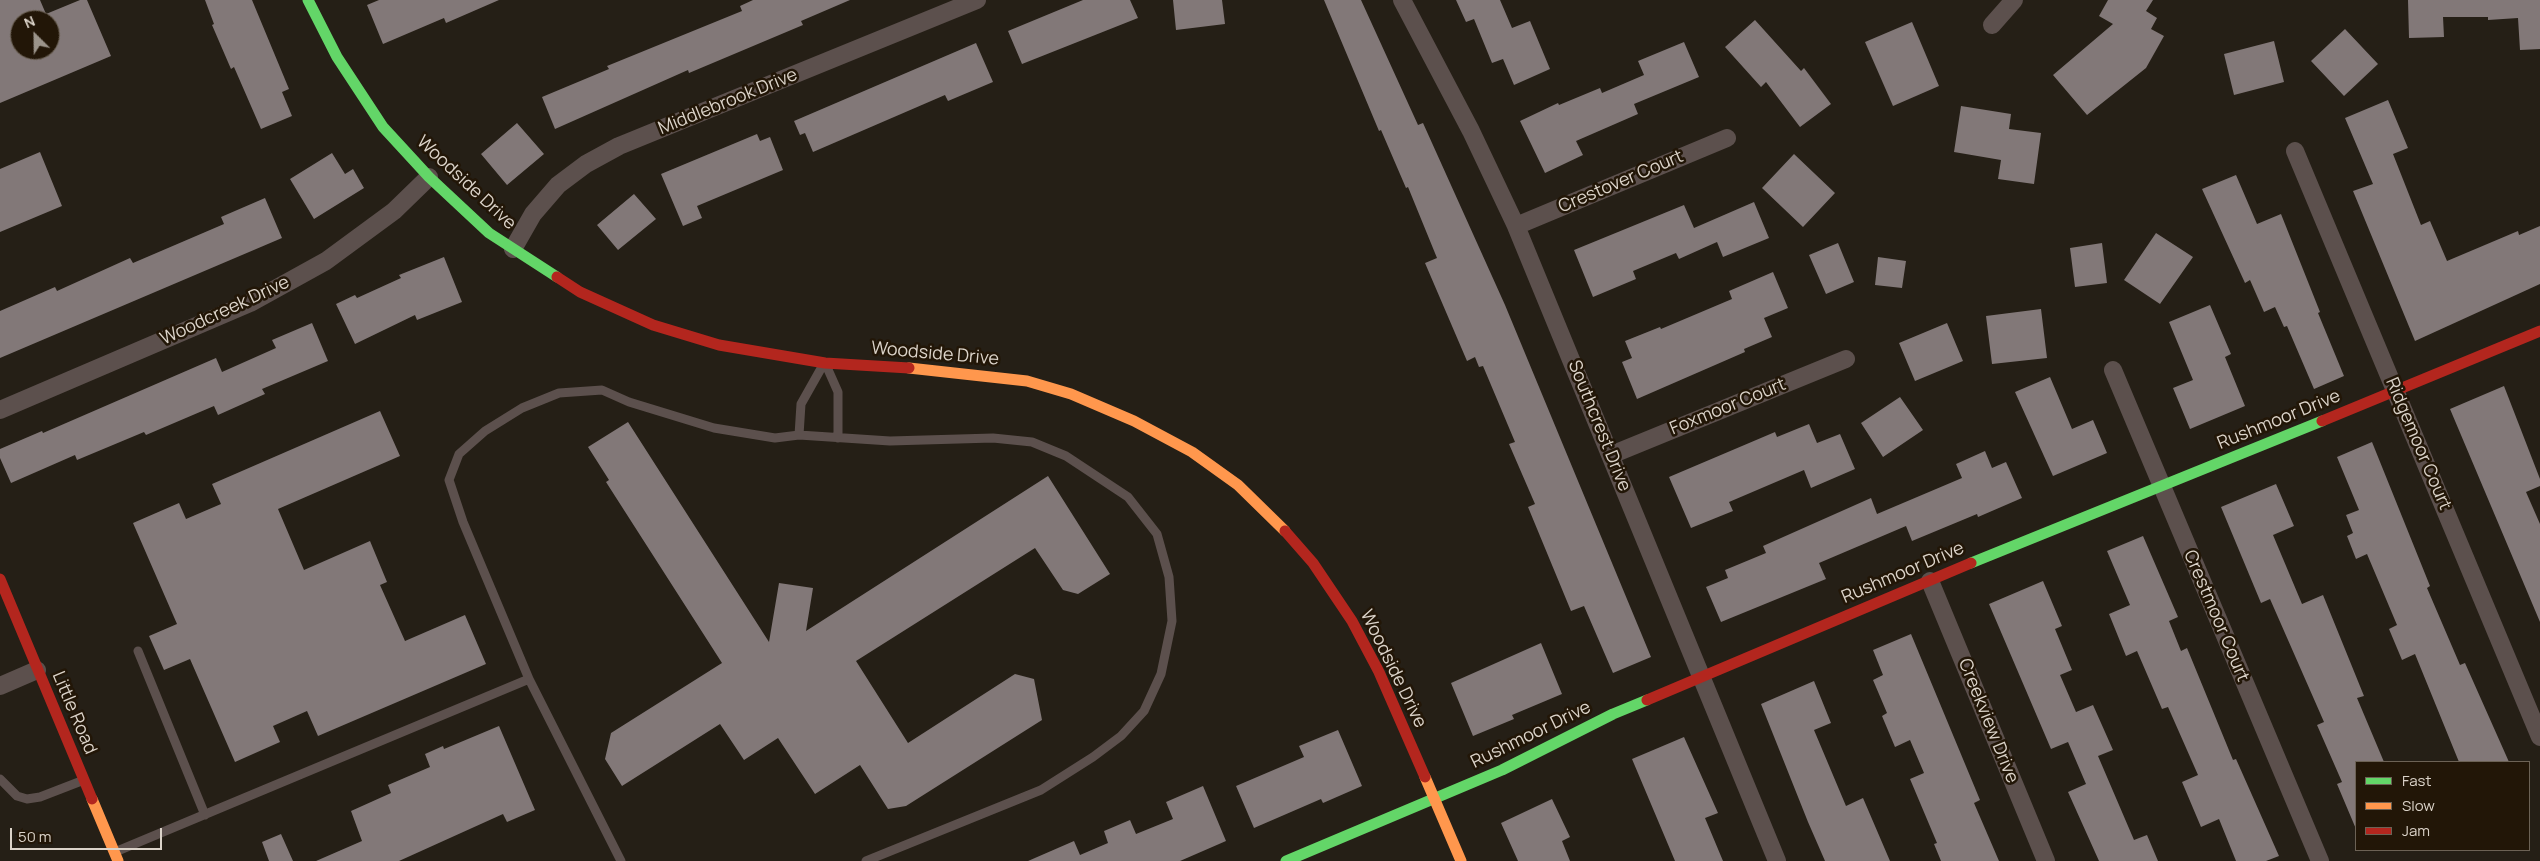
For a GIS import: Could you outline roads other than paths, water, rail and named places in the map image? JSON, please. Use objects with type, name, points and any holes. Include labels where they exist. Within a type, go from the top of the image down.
[{"type":"street","name":"Woodside Drive","points":[[308,0],[337,57],[383,127],[429,177],[490,233],[513,250],[580,292],[653,325],[719,345],[825,363],[990,374],[1027,381],[1071,394],[1134,421],[1192,452],[1238,485],[1276,521],[1313,563],[1352,621],[1379,672],[1461,861]]},
{"type":"street","name":"Middlebrook Drive","points":[[513,250],[533,214],[558,185],[586,164],[619,146],[978,0]]},
{"type":"street","name":"Southcrest Drive","points":[[1402,0],[1471,131],[1516,226],[1777,861]]},
{"type":"street","points":[[1992,25],[2014,0]]},
{"type":"street","name":"Crestover Court","points":[[1516,226],[1727,138]]},
{"type":"street","name":"Ridgemoor Court","points":[[2295,151],[2540,737]]},
{"type":"street","name":"Woodcreek Drive","points":[[0,410],[250,303],[326,261],[394,211],[429,177]]},
{"type":"street","name":"Rushmoor Drive","points":[[1286,861],[1502,770],[1613,714],[2045,532],[2161,487],[2540,331]]},
{"type":"street","name":"Foxmoor Court","points":[[1611,455],[1846,359]]},
{"type":"street","name":"Crestmoor Court","points":[[2113,370],[2320,861]]},
{"type":"street","name":"Little Road","points":[[0,579],[116,857]]},
{"type":"street","name":"Creekview Drive","points":[[1930,581],[2046,861]]},
{"type":"street","points":[[0,686],[37,670]]},
{"type":"lane","points":[[799,435],[801,404],[825,363]]},
{"type":"lane","points":[[825,363],[838,392],[838,438]]},
{"type":"lane","points":[[621,861],[529,679],[466,531],[449,480],[459,454],[485,431],[522,408],[559,393],[602,390],[629,402],[714,428],[775,438],[799,435],[890,441],[993,438],[1032,442],[1066,456],[1128,497],[1156,534],[1170,586],[1172,621],[1160,674],[1144,710],[1122,736],[1093,758],[1041,790],[866,861]]},
{"type":"lane","points":[[138,651],[205,815]]},
{"type":"lane","points":[[116,857],[205,815],[529,679]]},
{"type":"lane","points":[[0,779],[17,796],[27,799],[40,797],[84,780]]}]
